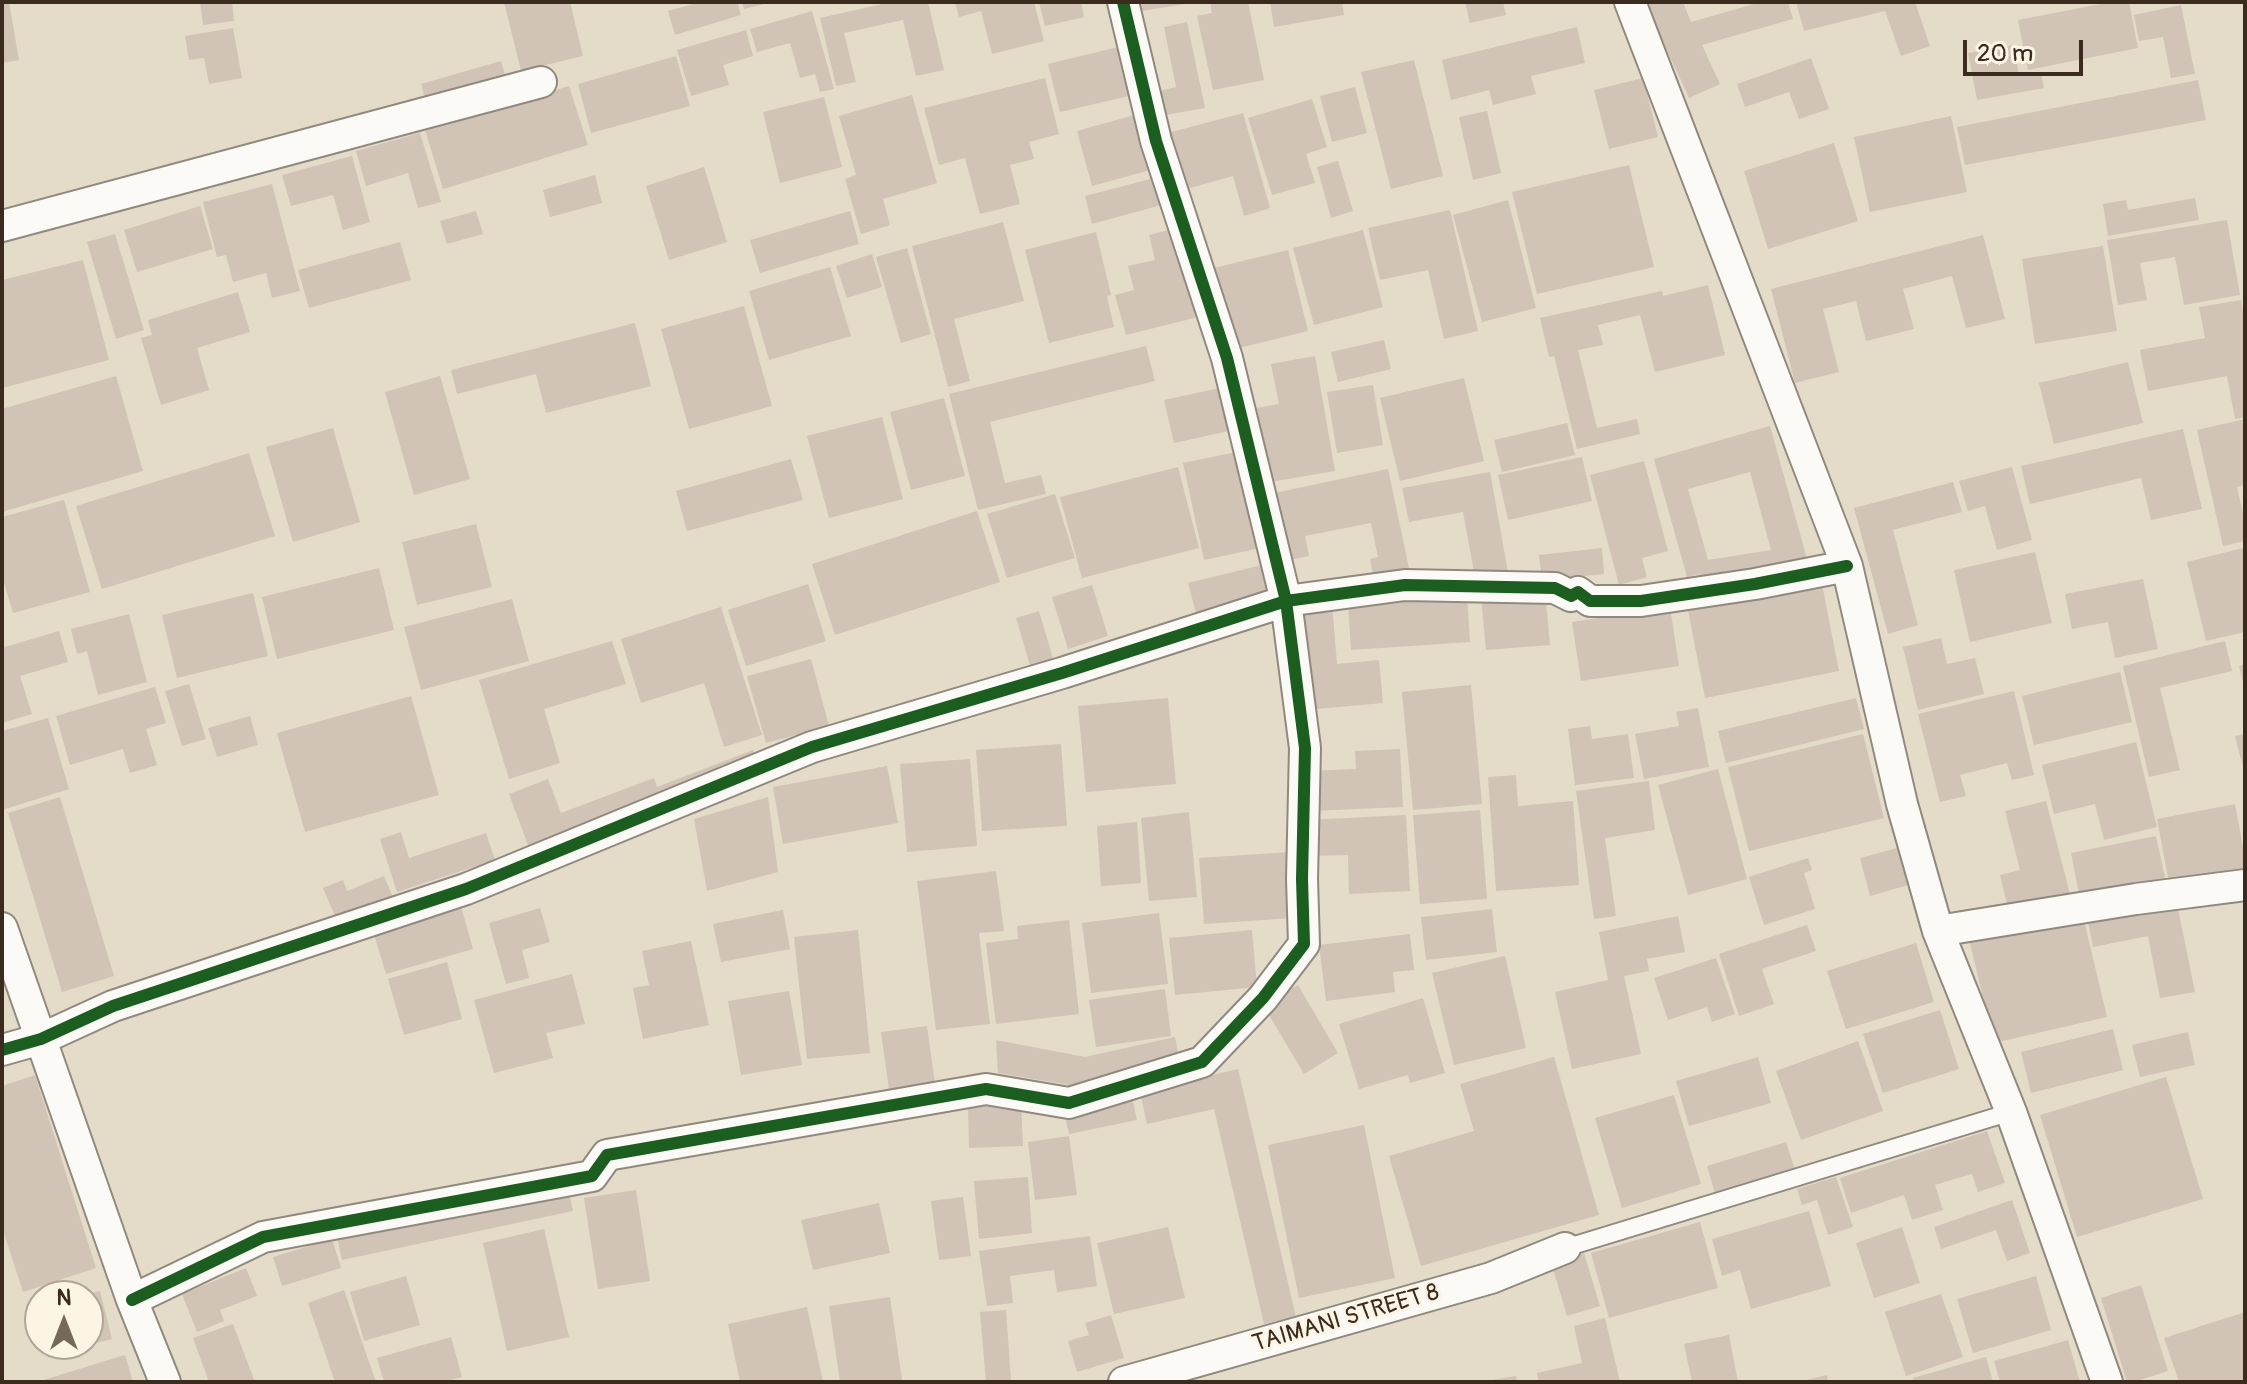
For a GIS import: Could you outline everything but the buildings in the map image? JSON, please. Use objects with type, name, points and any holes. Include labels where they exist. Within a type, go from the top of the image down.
[{"type":"street","points":[[132,1300],[263,1237],[592,1176],[607,1155],[986,1089],[1069,1103],[1202,1062],[1263,998],[1304,944],[1305,748],[1286,601],[1227,358],[1156,141],[1123,2]]},
{"type":"street","points":[[1630,2],[1847,566],[1902,804],[1938,931],[2011,1112],[2107,1382]]},
{"type":"street","points":[[2,226],[541,82]]},
{"type":"street","points":[[2,1050],[41,1039],[113,1006],[466,889],[812,747],[1062,673],[1286,601],[1405,585],[1555,588],[1571,596],[1578,592],[1590,601],[1641,601],[1847,566]]},
{"type":"street","points":[[1938,931],[2245,885]]},
{"type":"street","points":[[2,928],[132,1300],[165,1382]]},
{"type":"street","name":"TAIMANI STREET 8","points":[[1124,1382],[1491,1278],[1565,1248]]},
{"type":"lane","points":[[1565,1248],[2011,1112]]},
{"type":"cycle path","points":[[132,1300],[263,1237],[592,1176],[607,1155],[986,1089],[1069,1103],[1202,1062],[1263,998],[1304,944],[1305,748],[1286,601],[1227,358],[1156,141],[1123,2]]},
{"type":"cycle path","points":[[2,1050],[41,1039],[113,1006],[466,889],[812,747],[1062,673],[1286,601],[1405,585],[1555,588],[1571,596],[1578,592],[1590,601],[1641,601],[1847,566]]}]
